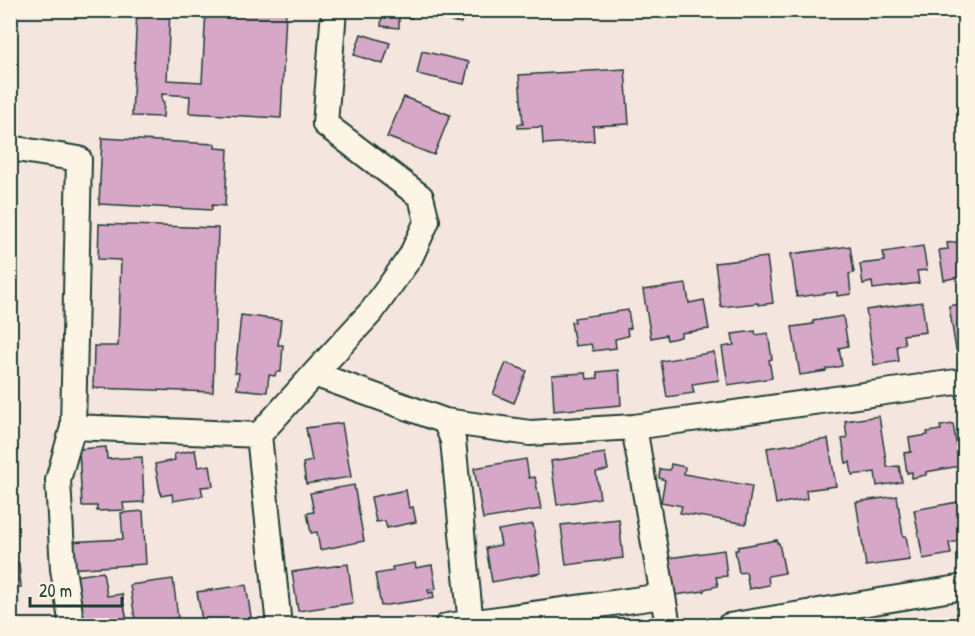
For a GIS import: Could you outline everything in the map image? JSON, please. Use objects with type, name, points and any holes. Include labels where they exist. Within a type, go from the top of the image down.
[{"type":"street","points":[[279,626],[259,435],[372,311],[411,256],[427,221],[422,197],[325,124],[334,10]]},
{"type":"street","points":[[10,148],[79,159],[73,427],[58,480],[63,569],[72,626]]},
{"type":"street","points":[[314,374],[445,421],[530,433],[634,427],[964,381]]},
{"type":"street","points":[[445,421],[453,440],[471,624]]},
{"type":"street","points":[[73,427],[259,435]]},
{"type":"street","points":[[634,427],[668,626]]},
{"type":"street","points":[[729,626],[964,587]]},
{"type":"street","points":[[447,626],[663,596]]},
{"type":"building","points":[[137,10],[170,10],[167,80],[202,82],[206,10],[286,11],[281,118],[189,113],[190,96],[162,94],[163,117],[132,116]]},
{"type":"building","points":[[345,10],[413,10],[412,18],[399,17],[399,28],[381,26],[382,15],[345,12]]},
{"type":"building","points":[[431,10],[463,10],[461,23],[430,18]]},
{"type":"building","points":[[361,34],[390,43],[383,64],[354,55]]},
{"type":"building","points":[[422,51],[469,62],[464,84],[417,74]]},
{"type":"building","points":[[625,69],[629,124],[593,126],[594,141],[543,144],[542,127],[518,128],[518,124],[523,124],[519,75]]},
{"type":"building","points":[[404,97],[450,115],[434,155],[387,137]]},
{"type":"building","points":[[102,138],[215,144],[215,148],[228,149],[225,206],[212,205],[212,210],[99,204]]},
{"type":"building","points":[[99,224],[218,228],[213,392],[93,388],[94,346],[118,346],[121,260],[98,259]]},
{"type":"building","points":[[964,241],[964,276],[944,280],[939,250],[948,249],[947,243]]},
{"type":"building","points":[[850,246],[854,273],[849,274],[851,294],[837,296],[837,292],[797,297],[791,254]]},
{"type":"building","points":[[923,246],[927,270],[917,271],[919,283],[873,289],[872,282],[863,284],[860,264],[885,261],[883,252]]},
{"type":"building","points":[[767,257],[773,303],[721,307],[715,263]]},
{"type":"building","points":[[686,284],[689,303],[704,300],[709,329],[681,333],[681,337],[667,340],[666,335],[651,338],[643,290]]},
{"type":"building","points":[[922,302],[926,332],[903,335],[905,344],[897,346],[899,361],[874,365],[866,310]]},
{"type":"building","points":[[964,303],[964,348],[956,350],[949,306]]},
{"type":"building","points":[[628,310],[631,328],[627,329],[628,336],[615,339],[616,348],[593,351],[591,344],[575,346],[571,322],[575,322],[574,318]]},
{"type":"building","points":[[241,315],[281,320],[278,345],[283,345],[281,372],[276,372],[275,376],[269,375],[267,392],[237,389],[239,373],[235,373]]},
{"type":"building","points":[[843,316],[848,346],[839,348],[842,366],[800,375],[792,327]]},
{"type":"building","points":[[755,331],[756,335],[768,333],[772,378],[728,385],[722,347],[734,345],[732,334]]},
{"type":"building","points":[[714,352],[719,380],[692,384],[694,393],[667,397],[661,361]]},
{"type":"building","points":[[506,363],[527,371],[514,403],[493,394]]},
{"type":"building","points":[[619,370],[621,405],[554,411],[552,375],[586,373],[587,379],[598,378],[597,372]]},
{"type":"building","points":[[879,416],[887,467],[899,466],[902,482],[877,486],[875,472],[852,475],[850,462],[846,463],[842,439],[847,438],[845,421]]},
{"type":"building","points":[[342,423],[351,477],[306,484],[303,463],[312,461],[306,428]]},
{"type":"building","points":[[953,424],[960,466],[926,472],[926,475],[912,478],[912,472],[907,473],[904,453],[911,452],[909,438],[928,435],[927,432],[941,430],[940,426]]},
{"type":"building","points":[[828,439],[836,486],[806,490],[807,499],[776,504],[767,448]]},
{"type":"building","points":[[106,447],[107,459],[142,457],[144,502],[123,503],[124,510],[97,511],[97,506],[82,506],[79,449]]},
{"type":"building","points":[[195,450],[198,467],[210,465],[213,486],[201,487],[203,496],[173,501],[172,494],[161,496],[155,464],[175,460],[174,454]]},
{"type":"building","points":[[605,453],[608,470],[596,472],[600,498],[557,505],[551,461]]},
{"type":"building","points":[[526,459],[529,478],[535,477],[541,509],[483,519],[474,468]]},
{"type":"building","points":[[671,464],[685,467],[684,474],[752,486],[746,524],[680,513],[682,506],[661,502],[665,480],[659,478],[660,469],[670,470]]},
{"type":"building","points":[[354,485],[364,541],[320,550],[317,532],[311,533],[307,513],[314,512],[310,493]]},
{"type":"building","points":[[406,490],[409,508],[413,507],[416,522],[387,528],[385,521],[376,522],[371,497]]},
{"type":"building","points":[[897,496],[903,536],[906,536],[910,560],[866,566],[856,502]]},
{"type":"building","points":[[958,502],[964,540],[949,543],[951,554],[923,559],[914,510]]},
{"type":"building","points":[[143,511],[146,564],[68,569],[67,542],[123,539],[121,513]]},
{"type":"building","points":[[619,519],[623,558],[566,565],[561,525]]},
{"type":"building","points":[[10,523],[12,523],[14,558],[10,559]]},
{"type":"building","points":[[533,524],[541,573],[492,582],[486,548],[501,545],[498,530]]},
{"type":"building","points":[[777,540],[785,573],[768,576],[769,585],[749,589],[746,572],[739,573],[735,550],[738,550],[738,547]]},
{"type":"building","points":[[724,550],[727,576],[716,577],[718,586],[704,589],[704,591],[675,595],[669,558]]},
{"type":"building","points":[[19,563],[21,587],[16,587],[18,604],[10,604],[10,564]]},
{"type":"building","points":[[415,563],[416,568],[432,565],[436,589],[428,590],[429,593],[433,592],[434,598],[381,606],[375,574],[393,571],[392,567]]},
{"type":"building","points":[[348,564],[353,603],[298,611],[292,572]]},
{"type":"building","points":[[103,572],[107,596],[122,594],[128,626],[76,626],[68,577]]},
{"type":"building","points":[[173,579],[178,618],[168,619],[169,626],[136,626],[130,585]]},
{"type":"building","points":[[246,585],[252,623],[238,626],[203,626],[197,592]]},
{"type":"building","points":[[628,620],[629,626],[591,625]]}]
